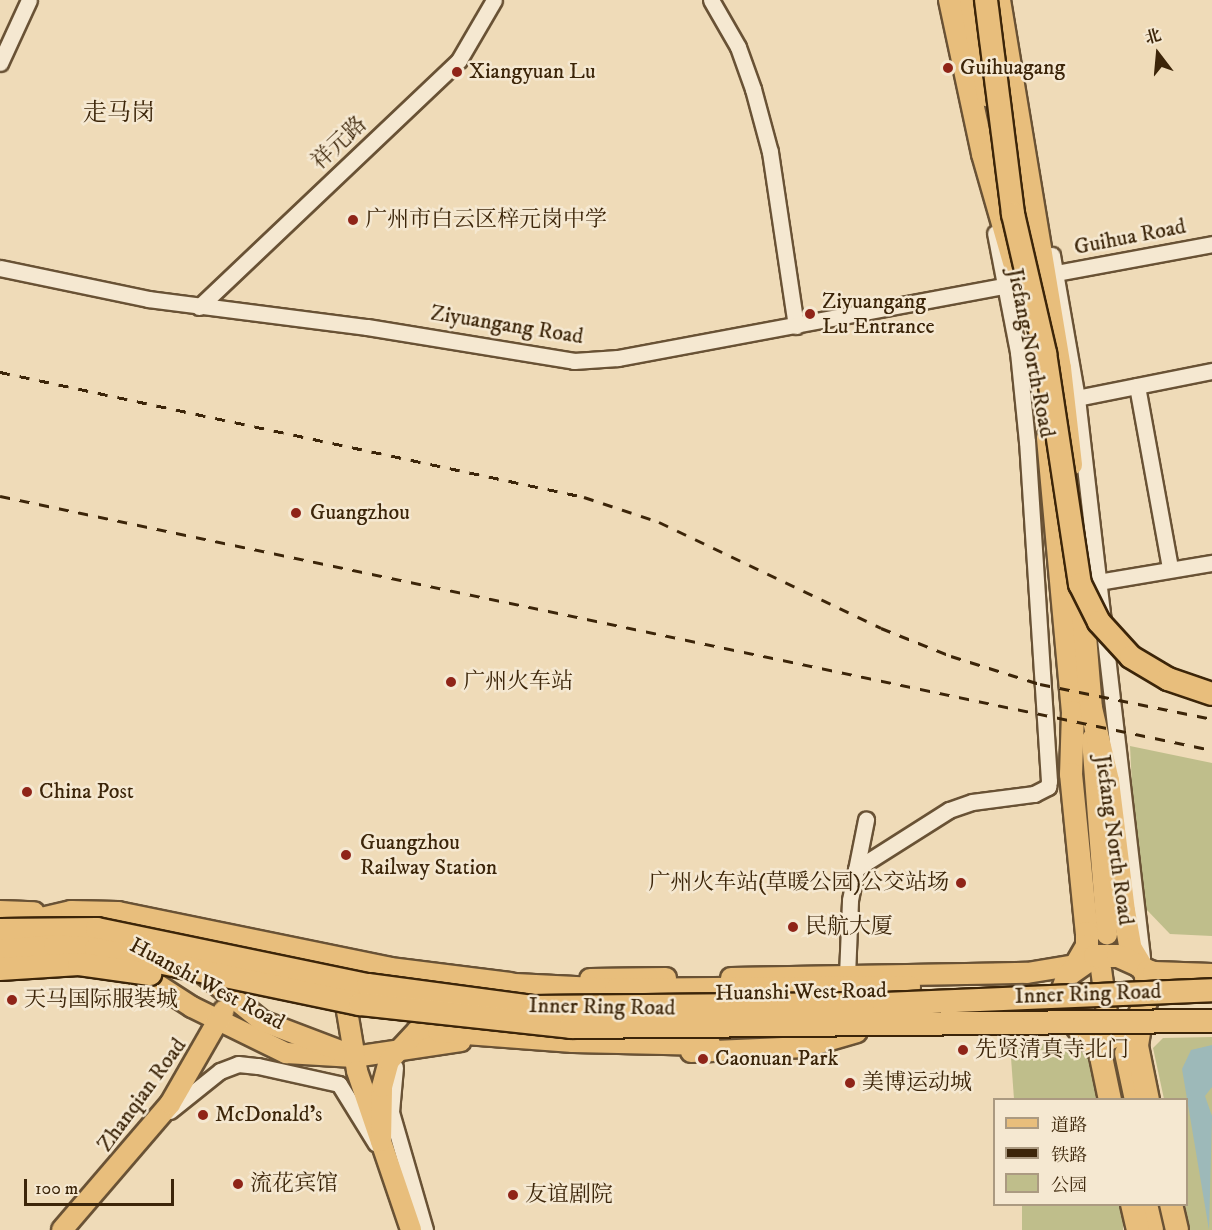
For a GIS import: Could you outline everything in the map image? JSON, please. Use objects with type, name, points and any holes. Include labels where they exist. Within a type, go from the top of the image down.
[{"type":"highway","name":"Jiefang North Road","points":[[950,0],[990,180],[1026,309],[1044,412],[1082,710],[1108,781],[1128,938],[1143,969]]},
{"type":"highway","points":[[971,0],[1013,213],[1045,353],[1080,584],[1099,622],[1131,657],[1168,679],[1212,694]]},
{"type":"highway","points":[[986,0],[1013,213]]},
{"type":"highway","name":"Jiefang North Road","points":[[999,0],[996,44],[1068,422],[1082,710],[1070,767],[1087,940],[1076,965]]},
{"type":"highway","name":"Inner Ring Road","points":[[2,940],[97,929],[368,985],[533,1007],[890,1019],[1021,999],[1212,990]]},
{"type":"highway","name":"Inner Ring Road","points":[[2,940],[79,964],[503,1022],[609,1029],[1212,1020]]},
{"type":"highway","points":[[1110,1098],[1100,1052],[1064,1010],[1064,985],[1076,965],[1108,954],[1143,969],[1167,975],[1212,975]]},
{"type":"highway","points":[[1084,1034],[1114,1038],[1123,1020],[1148,1000],[1143,969]]},
{"type":"highway","points":[[495,984],[616,990],[909,987],[1021,999]]},
{"type":"highway","points":[[890,1019],[1212,1001]]},
{"type":"highway","points":[[1123,1020],[1212,1020]]},
{"type":"highway","points":[[1123,1020],[1137,1046],[1148,1098]]},
{"type":"highway","points":[[440,1031],[600,1042],[885,1039],[1039,1024]]},
{"type":"highway","points":[[1132,1206],[1138,1230]]},
{"type":"highway","points":[[1171,1206],[1177,1230]]},
{"type":"main road","points":[[978,0],[996,44]]},
{"type":"main road","name":"Jiefang North Road","points":[[1082,710],[1086,792],[1102,935]]},
{"type":"main road","name":"Huanshi West Road","points":[[2,940],[46,914],[101,910],[161,920],[390,968],[495,984],[1001,973],[1076,965]]},
{"type":"main road","points":[[115,938],[161,920]]},
{"type":"main road","points":[[141,943],[187,926]]},
{"type":"main road","points":[[180,957],[187,926]]},
{"type":"main road","name":"Zhanqian Road","points":[[62,1230],[155,1123],[220,1021],[229,994],[238,937]]},
{"type":"main road","points":[[2,940],[115,938],[141,943],[180,957],[279,1030],[326,1042],[354,1057]]},
{"type":"main road","name":"Huanshi West Road","points":[[2,940],[32,954],[56,953],[125,965],[192,1007],[286,1053],[354,1057],[399,1047],[434,1022],[487,1011],[601,1019],[857,1023],[1021,999],[1064,1010]]},
{"type":"main road","points":[[327,955],[346,995],[354,1057],[411,1230]]},
{"type":"main road","points":[[1021,999],[1050,984],[1076,965]]},
{"type":"main road","points":[[390,968],[382,970],[378,980],[393,997],[487,1011]]},
{"type":"main road","points":[[1105,969],[1123,1020]]},
{"type":"main road","points":[[1001,973],[1026,980],[1021,999]]},
{"type":"main road","points":[[927,1013],[964,974]]},
{"type":"main road","points":[[495,984],[531,996],[927,1013],[1084,1034]]},
{"type":"main road","points":[[381,1141],[384,1071],[399,1047],[487,1011]]},
{"type":"main road","points":[[440,1031],[471,1027],[664,1036],[857,1023]]},
{"type":"main road","points":[[399,1047],[457,1041],[590,1050],[777,1050],[806,1047],[857,1023]]},
{"type":"main road","points":[[1125,1098],[1120,1054],[1134,1098]]},
{"type":"main road","points":[[1148,1206],[1153,1230]]},
{"type":"main road","points":[[1157,1206],[1162,1230]]},
{"type":"street","points":[[0,63],[29,0]]},
{"type":"street","name":"祥元路","points":[[199,307],[459,60],[494,0]]},
{"type":"street","points":[[711,0],[738,47],[753,89],[770,152],[796,326]]},
{"type":"street","points":[[996,44],[1056,273],[1077,398],[1143,969]]},
{"type":"street","points":[[856,869],[949,810],[972,802],[1034,795],[1048,787],[1050,781],[1028,442],[1007,285],[990,208],[990,180]]},
{"type":"street","name":"Guihua Road","points":[[1056,273],[1212,244]]},
{"type":"street","name":"Ziyuangang Road","points":[[0,268],[199,307],[367,327],[574,361],[618,358],[1007,285]]},
{"type":"street","points":[[1077,398],[1212,371],[1212,375]]},
{"type":"street","points":[[1137,386],[1169,562]]},
{"type":"street","points":[[1098,582],[1212,563]]},
{"type":"street","points":[[847,976],[847,927],[866,820]]},
{"type":"street","points":[[399,1047],[391,1112],[425,1230]]},
{"type":"street","points":[[155,1123],[211,1076],[238,1064],[322,1078],[345,1091],[391,1170]]},
{"type":"green space","points":[[1130,746],[1212,763],[1212,936],[1170,934],[1145,908],[1135,845]]},
{"type":"green space","points":[[1212,1037],[1212,1230],[1190,1230],[1185,1206],[1188,1206],[1188,1098],[1164,1098],[1153,1048],[1163,1038]]},
{"type":"green space","points":[[1010,1044],[1076,1044],[1096,1059],[1103,1098],[1014,1098]]},
{"type":"green space","points":[[1022,1206],[1123,1206],[1123,1230],[1022,1230]]},
{"type":"water","points":[[1212,1045],[1212,1087],[1205,1096],[1212,1116],[1209,1230],[1182,1069],[1191,1050]]},
{"type":"tunnel","points":[[1109,1023],[1115,1054]]},
{"type":"railway","points":[[0,372],[584,497],[659,522],[881,628],[951,656],[1040,684],[1212,719]]},
{"type":"railway","points":[[0,496],[1212,750]]},
{"type":"place","name":"Guihuagang","points":[[948,68]]},
{"type":"place","name":"Xiangyuan Lu","points":[[457,72]]},
{"type":"place","name":"广州市白云区梓元岗中学","points":[[353,220]]},
{"type":"place","name":"Ziyuangang Lu Entrance","points":[[810,314]]},
{"type":"place","name":"Guangzhou","points":[[296,513]]},
{"type":"place","name":"广州火车站","points":[[451,682]]},
{"type":"place","name":"China Post","points":[[27,792]]},
{"type":"place","name":"Guangzhou Railway Station","points":[[346,855]]},
{"type":"place","name":"广州火车站(草暖公园)公交站场","points":[[961,883]]},
{"type":"place","name":"民航大厦","points":[[793,927]]},
{"type":"place","name":"天马国际服装城","points":[[12,1000]]},
{"type":"place","name":"先贤清真寺北门","points":[[963,1050]]},
{"type":"place","name":"Caonuan Park","points":[[703,1059]]},
{"type":"place","name":"美博运动城","points":[[850,1083]]},
{"type":"place","name":"McDonald's","points":[[203,1115]]},
{"type":"place","name":"流花宾馆","points":[[238,1184]]},
{"type":"place","name":"友谊剧院","points":[[513,1195]]},
{"type":"district","name":"走马岗","points":[[119,114]]}]
